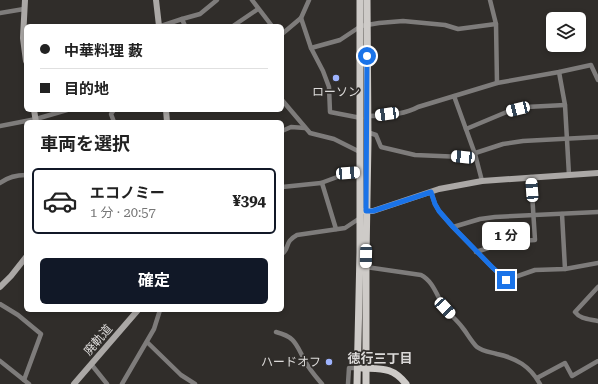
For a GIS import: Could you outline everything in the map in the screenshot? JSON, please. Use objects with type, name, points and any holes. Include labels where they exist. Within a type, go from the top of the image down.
[{"type":"main road","points":[[360,0],[364,26]]},
{"type":"main road","points":[[366,384],[366,267],[360,152],[364,117],[364,26],[367,0]]},
{"type":"main road","points":[[356,384],[362,213],[367,132],[364,117]]},
{"type":"main road","points":[[357,368],[393,371],[406,384]]},
{"type":"street","points":[[24,46],[25,0]]},
{"type":"street","points":[[156,0],[160,24]]},
{"type":"street","points":[[166,24],[200,14],[217,0]]},
{"type":"street","points":[[252,0],[270,24]]},
{"type":"street","points":[[284,32],[301,18],[309,0]]},
{"type":"street","points":[[490,0],[496,24],[497,83]]},
{"type":"street","points":[[0,13],[24,9]]},
{"type":"street","points":[[236,24],[258,9]]},
{"type":"street","points":[[182,18],[184,24]]},
{"type":"street","points":[[301,18],[311,48],[324,72],[329,87],[330,112],[364,117],[410,111],[418,107],[497,83],[591,65],[598,80]]},
{"type":"street","points":[[311,48],[340,40],[364,26],[379,23],[403,21],[445,25],[458,29],[496,24]]},
{"type":"street","points":[[559,72],[567,138],[568,175]]},
{"type":"street","points":[[454,96],[475,154],[482,181]]},
{"type":"street","points":[[284,102],[310,133],[334,139],[360,152]]},
{"type":"street","points":[[466,129],[526,107],[564,105]]},
{"type":"street","points":[[39,120],[61,112]]},
{"type":"street","points":[[0,126],[24,123]]},
{"type":"street","points":[[284,130],[291,127],[305,128]]},
{"type":"street","points":[[367,132],[376,135],[381,147],[415,155],[463,157],[503,144],[522,141],[598,137]]},
{"type":"street","points":[[284,187],[307,186],[322,183],[348,173],[360,173]]},
{"type":"street","points":[[284,252],[286,251],[290,239],[297,235],[345,228],[362,213],[373,211],[431,192],[482,181],[598,173]]},
{"type":"street","points":[[0,183],[6,178],[24,175]]},
{"type":"street","points":[[476,252],[506,242],[535,240],[531,177]]},
{"type":"street","points":[[322,183],[336,229]]},
{"type":"street","points":[[431,192],[439,211],[476,252],[506,280],[535,270],[565,270],[598,263]]},
{"type":"street","points":[[453,227],[480,219],[598,212]]},
{"type":"street","points":[[562,214],[565,270]]},
{"type":"street","points":[[0,287],[24,260]]},
{"type":"street","points":[[366,267],[426,277],[445,308],[477,347],[482,350],[517,360],[529,368],[540,384]]},
{"type":"street","points":[[598,287],[575,312],[577,315],[585,319],[598,321]]},
{"type":"street","points":[[0,304],[18,315],[41,334],[24,380]]},
{"type":"street","name":"廃軌道","points":[[74,384],[136,312]]},
{"type":"street","points":[[122,384],[154,329],[159,312]]},
{"type":"street","points":[[276,332],[290,337],[296,344],[305,362],[322,384]]},
{"type":"street","points":[[147,342],[181,375],[195,384]]},
{"type":"street","points":[[537,378],[565,363],[572,376],[598,360]]},
{"type":"street","points":[[0,361],[29,384]]},
{"type":"street","points":[[91,364],[107,384]]},
{"type":"street","points":[[348,384],[349,368],[357,368]]},
{"type":"place","name":"ローソン","points":[[336,78]]},
{"type":"place","name":"ハードオフ","points":[[329,362]]},
{"type":"district","name":"徳行三丁目","points":[[380,358]]},
{"type":"route","points":[[367,56],[368,140],[366,211],[373,211],[431,192],[439,211],[476,252],[506,280]]}]
